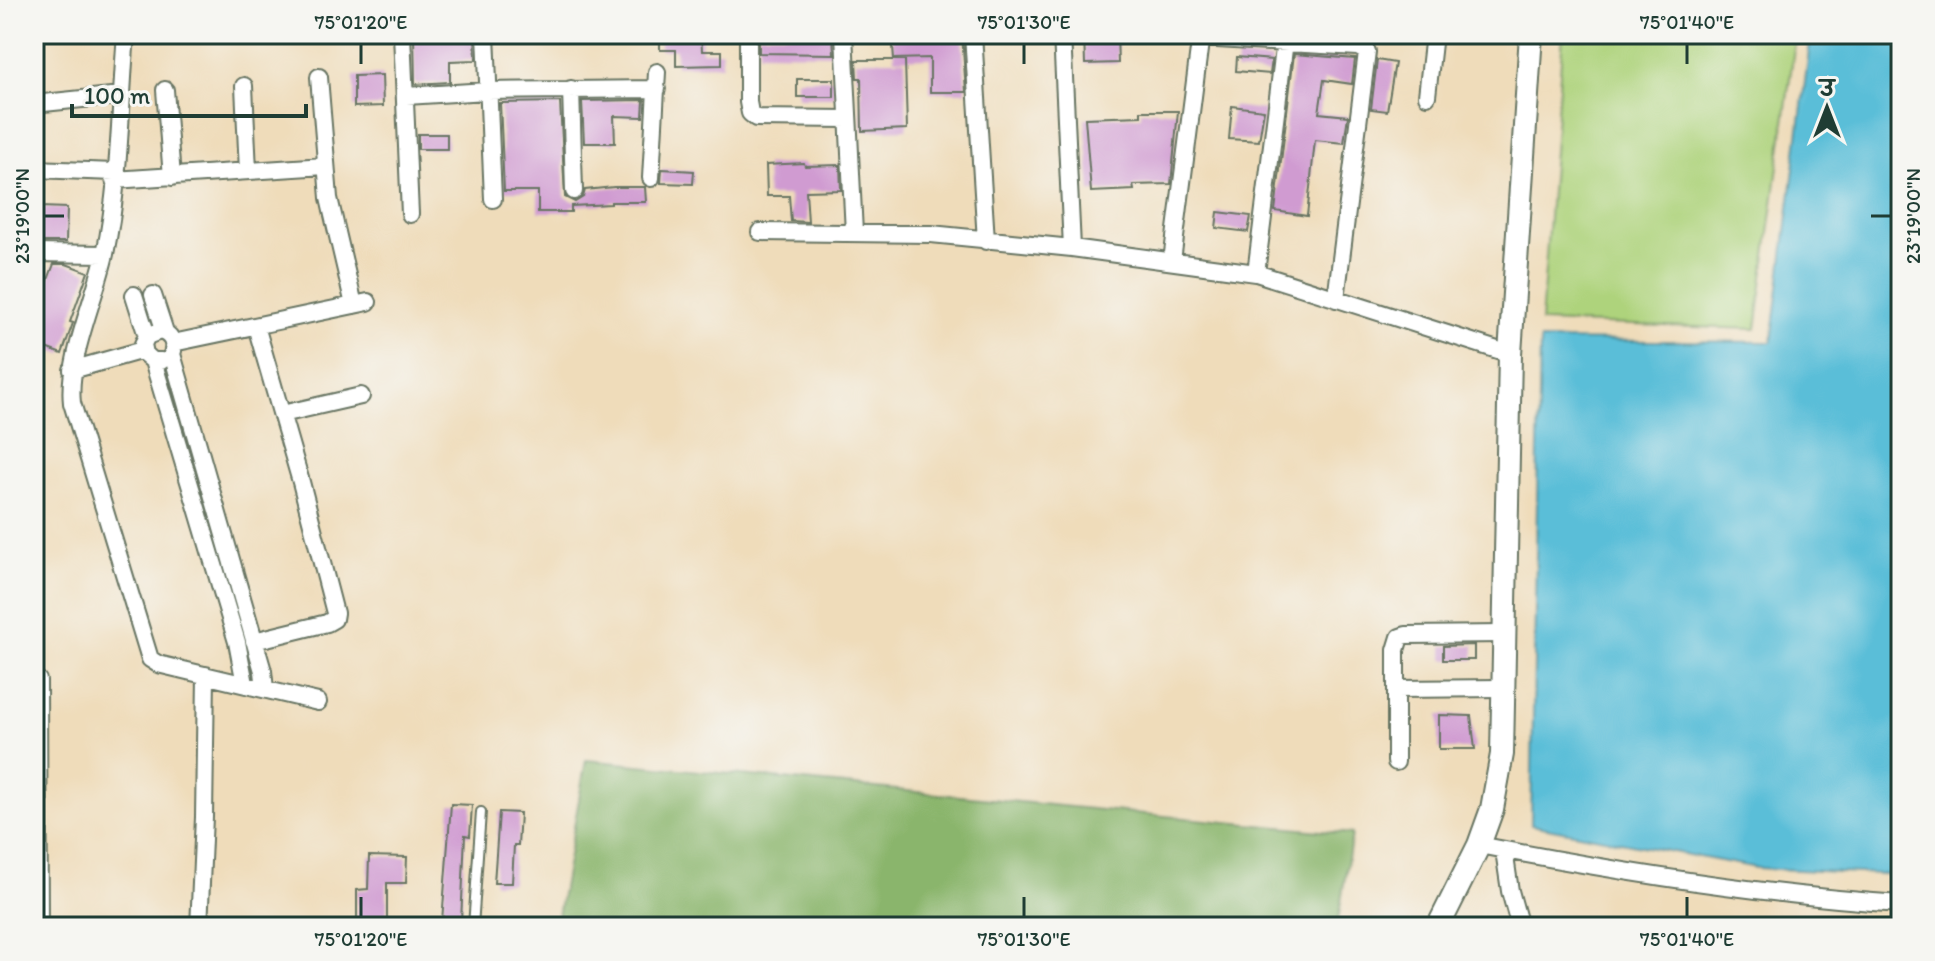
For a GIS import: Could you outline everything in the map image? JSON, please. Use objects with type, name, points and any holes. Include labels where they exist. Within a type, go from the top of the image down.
[{"type":"main road","points":[[1438,927],[1479,845],[1492,809],[1502,754],[1510,354],[1531,34]]},
{"type":"street","points":[[126,34],[115,176],[105,254],[72,370],[72,403],[150,659],[158,664],[318,702]]},
{"type":"street","points":[[402,34],[410,214]]},
{"type":"street","points":[[486,34],[493,199]]},
{"type":"street","points":[[748,34],[750,113],[756,118],[848,119]]},
{"type":"street","points":[[844,34],[854,233]]},
{"type":"street","points":[[973,34],[986,241]]},
{"type":"street","points":[[1062,34],[1072,248]]},
{"type":"street","points":[[1427,96],[1434,34]]},
{"type":"street","points":[[1172,261],[1201,36],[1358,47],[1367,52],[1336,299]]},
{"type":"street","points":[[1256,273],[1285,41]]},
{"type":"street","points":[[651,178],[657,72]]},
{"type":"street","points":[[148,349],[155,331],[170,343],[361,304],[333,224],[325,166],[319,77]]},
{"type":"street","points":[[244,86],[248,171]]},
{"type":"street","points":[[571,89],[574,191]]},
{"type":"street","points":[[406,96],[487,91],[657,89]]},
{"type":"street","points":[[165,90],[172,177]]},
{"type":"street","points":[[34,104],[121,95]]},
{"type":"street","points":[[34,169],[172,177],[325,166]]},
{"type":"street","points":[[760,232],[931,234],[1072,248],[1256,273],[1510,354]]},
{"type":"street","points":[[34,253],[105,254]]},
{"type":"street","points":[[134,295],[237,642],[245,684]]},
{"type":"street","points":[[153,295],[170,343],[263,671],[265,689]]},
{"type":"street","points":[[254,641],[327,623],[334,619],[335,613],[256,326]]},
{"type":"street","points":[[148,349],[164,361],[170,343]]},
{"type":"street","points":[[72,370],[148,349]]},
{"type":"street","points":[[282,414],[361,396]]},
{"type":"street","points":[[1396,762],[1396,650],[1400,637],[1504,634]]},
{"type":"street","points":[[199,927],[206,675]]},
{"type":"street","points":[[38,680],[36,793],[39,927]]},
{"type":"street","points":[[1396,689],[1503,688]]},
{"type":"street","points":[[1479,845],[1554,860],[1817,899],[1901,904]]},
{"type":"street","points":[[1504,850],[1510,891],[1520,927]]},
{"type":"lane","points":[[473,927],[481,812]]},
{"type":"green space","points":[[1563,34],[1796,34],[1756,329],[1541,322]]},
{"type":"green space","points":[[586,760],[1352,834],[1337,927],[556,927]]},
{"type":"water","points":[[1811,34],[1901,34],[1901,875],[1757,868],[1531,825],[1540,340],[1772,342]]},
{"type":"building","points":[[660,34],[701,34],[702,51],[722,51],[722,65],[676,66],[676,50],[660,50]]},
{"type":"building","points":[[759,34],[833,34],[834,54],[759,53]]},
{"type":"building","points":[[892,34],[962,34],[966,92],[930,92],[930,58],[894,59]]},
{"type":"building","points":[[1084,34],[1117,34],[1118,63],[1085,64]]},
{"type":"building","points":[[414,35],[475,35],[476,60],[450,61],[450,82],[415,84]]},
{"type":"building","points":[[1294,54],[1355,59],[1352,84],[1324,80],[1319,113],[1348,116],[1344,143],[1315,140],[1307,216],[1275,211]]},
{"type":"building","points":[[1237,57],[1272,60],[1270,74],[1236,71]]},
{"type":"building","points":[[856,60],[905,60],[907,129],[862,131],[861,78],[857,78]]},
{"type":"building","points":[[1377,60],[1395,63],[1387,111],[1371,109]]},
{"type":"building","points":[[382,75],[383,106],[354,107],[354,76]]},
{"type":"building","points":[[797,79],[834,79],[834,97],[797,97]]},
{"type":"building","points":[[644,100],[643,117],[614,116],[615,143],[584,143],[582,101]]},
{"type":"building","points":[[560,102],[565,197],[575,202],[583,197],[585,190],[645,187],[646,202],[611,202],[571,206],[571,212],[538,212],[538,191],[504,191],[500,103]]},
{"type":"building","points":[[1232,106],[1264,110],[1259,141],[1229,139]]},
{"type":"building","points":[[1141,111],[1178,111],[1171,184],[1133,185],[1134,190],[1091,192],[1085,118],[1141,116]]},
{"type":"building","points":[[418,134],[447,134],[447,149],[418,149]]},
{"type":"building","points":[[804,163],[805,166],[840,165],[841,190],[806,191],[808,222],[791,221],[789,196],[767,196],[766,165]]},
{"type":"building","points":[[662,169],[694,171],[693,184],[661,183]]},
{"type":"building","points":[[41,207],[67,208],[66,242],[39,242]]},
{"type":"building","points":[[1218,212],[1251,216],[1248,232],[1216,228]]},
{"type":"building","points":[[54,264],[66,264],[88,272],[62,354],[34,344],[34,304],[38,306]]},
{"type":"building","points":[[1474,645],[1474,660],[1443,660],[1443,646]]},
{"type":"building","points":[[1439,715],[1471,716],[1475,749],[1439,749]]},
{"type":"building","points":[[451,804],[472,805],[470,836],[465,835],[461,922],[442,921]]},
{"type":"building","points":[[499,812],[520,813],[512,883],[494,883]]},
{"type":"building","points":[[369,856],[407,857],[406,883],[387,883],[387,925],[357,926],[357,890],[368,889]]}]
